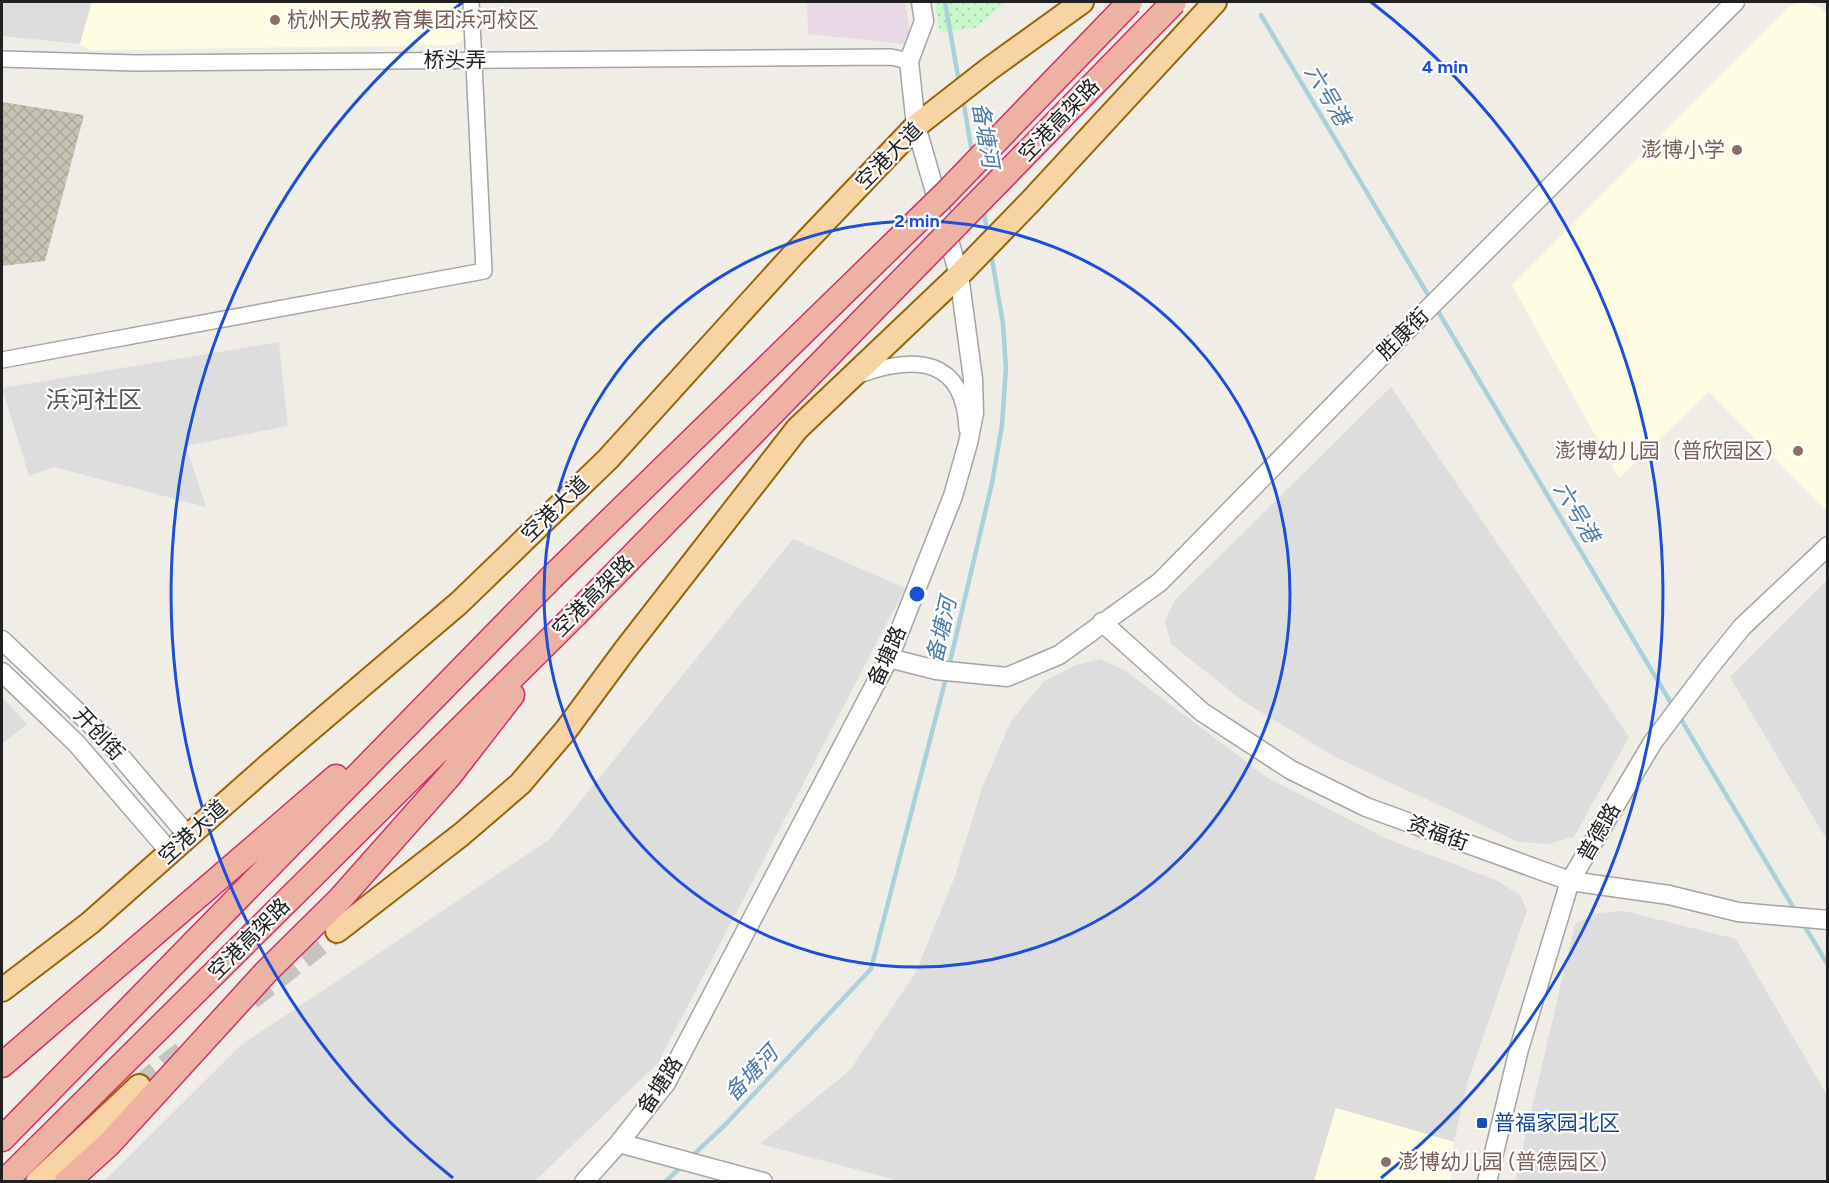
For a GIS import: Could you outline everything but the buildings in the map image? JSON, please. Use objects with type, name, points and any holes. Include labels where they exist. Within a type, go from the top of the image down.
[{"type":"highway","name":"空港高架路","points":[[2,1138],[552,578],[945,194],[1130,2]]},
{"type":"highway","name":"空港高架路","points":[[4,1182],[575,615],[1174,2]]},
{"type":"highway","points":[[2,1065],[186,909],[369,748],[552,578]]},
{"type":"highway","points":[[74,1182],[267,971],[340,899],[411,820],[450,775],[575,615]]},
{"type":"highway","points":[[67,1182],[109,1144]]},
{"type":"main road","name":"空港大道","points":[[2,990],[90,923],[459,603],[599,467],[793,255],[916,126],[989,69],[1082,2]]},
{"type":"main road","points":[[337,931],[462,834],[520,784],[566,730],[624,650],[797,429],[959,275],[1030,202],[1215,2]]},
{"type":"main road","points":[[37,1182],[139,1086]]},
{"type":"street","points":[[2,360],[483,271],[471,2]]},
{"type":"street","name":"备塘路","points":[[584,1182],[619,1143],[666,1083],[889,658],[953,496],[974,413],[973,379],[959,275],[916,126],[909,61],[924,21],[921,2]]},
{"type":"street","name":"胜康街","points":[[889,658],[936,670],[1007,677],[1059,655],[1160,582],[1461,275],[1736,2]]},
{"type":"street","name":"桥头弄","points":[[2,59],[135,63],[891,57],[909,61]]},
{"type":"street","points":[[850,378],[903,363],[924,363],[942,371],[959,389],[966,417],[968,443]]},
{"type":"street","name":"普德路","points":[[1487,1182],[1519,1049],[1570,881],[1653,742],[1709,668],[1742,627],[1827,546]]},
{"type":"street","name":"资福街","points":[[1102,622],[1202,712],[1291,770],[1366,807],[1570,881],[1669,895],[1738,912],[1827,920]]},
{"type":"street","name":"开创街","points":[[2,640],[104,737],[188,836]]},
{"type":"street","name":"开创街","points":[[2,672],[76,743],[170,852]]},
{"type":"street","points":[[619,1143],[763,1182]]},
{"type":"shaded area","points":[[2,2],[92,2],[80,44],[2,36]]},
{"type":"shaded area","name":"杭州天成教育集团浜河校区","points":[[92,2],[462,2],[465,38],[455,45],[90,50],[80,44]]},
{"type":"shaded area","points":[[807,2],[905,2],[912,45],[808,34]]},
{"type":"shaded area","name":"澎博小学","points":[[1803,2],[1821,8],[1827,15],[1827,511],[1709,392],[1619,478],[1512,285],[1790,6]]},
{"type":"shaded area","points":[[2,102],[84,115],[45,261],[2,266]]},
{"type":"shaded area","points":[[279,342],[288,426],[186,446],[206,507],[54,467],[29,476],[2,388]]},
{"type":"shaded area","points":[[1391,387],[1629,737],[1574,837],[1548,844],[1519,842],[1335,757],[1243,701],[1171,644],[1165,621],[1175,600]]},
{"type":"shaded area","points":[[793,539],[905,588],[658,1063],[535,1181],[104,1181],[241,1045],[549,840]]},
{"type":"shaded area","points":[[1827,580],[1827,840],[1730,677]]},
{"type":"shaded area","points":[[1100,659],[1126,671],[1268,778],[1385,838],[1496,880],[1520,895],[1527,911],[1468,1080],[1454,1142],[1336,1108],[1314,1182],[900,1181],[760,1144],[850,1070],[916,972],[954,879],[982,788],[1011,721],[1044,681],[1076,665]]},
{"type":"shaded area","points":[[2,697],[27,724],[2,744]]},
{"type":"shaded area","points":[[1624,911],[1736,939],[1827,1095],[1827,1181],[1515,1181],[1575,924],[1597,913]]},
{"type":"shaded area","name":"澎博幼儿园 (普德园区)","points":[[1336,1108],[1454,1142],[1451,1181],[1314,1181]]},
{"type":"green space","points":[[935,2],[1007,2],[975,28],[940,32]]},
{"type":"waterway","name":"备塘河","points":[[945,2],[959,82]]},
{"type":"waterway","name":"六号港","points":[[1261,15],[1430,298]]},
{"type":"waterway","name":"备塘河","points":[[963,99],[972,153]]},
{"type":"waterway","name":"备塘河","points":[[983,208],[988,235]]},
{"type":"waterway","name":"备塘河","points":[[949,666],[992,483],[1002,425],[1006,368],[1003,324],[991,253]]},
{"type":"waterway","name":"六号港","points":[[1436,308],[1674,708]]},
{"type":"waterway","name":"备塘河","points":[[691,1157],[725,1125],[871,969],[947,674]]},
{"type":"waterway","name":"六号港","points":[[1679,716],[1796,912]]},
{"type":"waterway","name":"六号港","points":[[1802,922],[1828,965]]},
{"type":"waterway","name":"备塘河","points":[[665,1182],[683,1165]]},
{"type":"tunnel","points":[[251,999],[337,931]]},
{"type":"tunnel","points":[[139,1086],[185,1050]]},
{"type":"place","name":"杭州天成教育集团浜河校区","points":[[275,20]]},
{"type":"place","name":"澎博小学","points":[[1737,150]]},
{"type":"place","name":"澎博幼儿园（普欣园区）","points":[[1798,451]]},
{"type":"place","name":"普福家园北区","points":[[1482,1123]]},
{"type":"place","name":"澎博幼儿园 (普德园区)","points":[[1386,1162]]},
{"type":"district","name":"浜河社区","points":[[94,400]]}]
